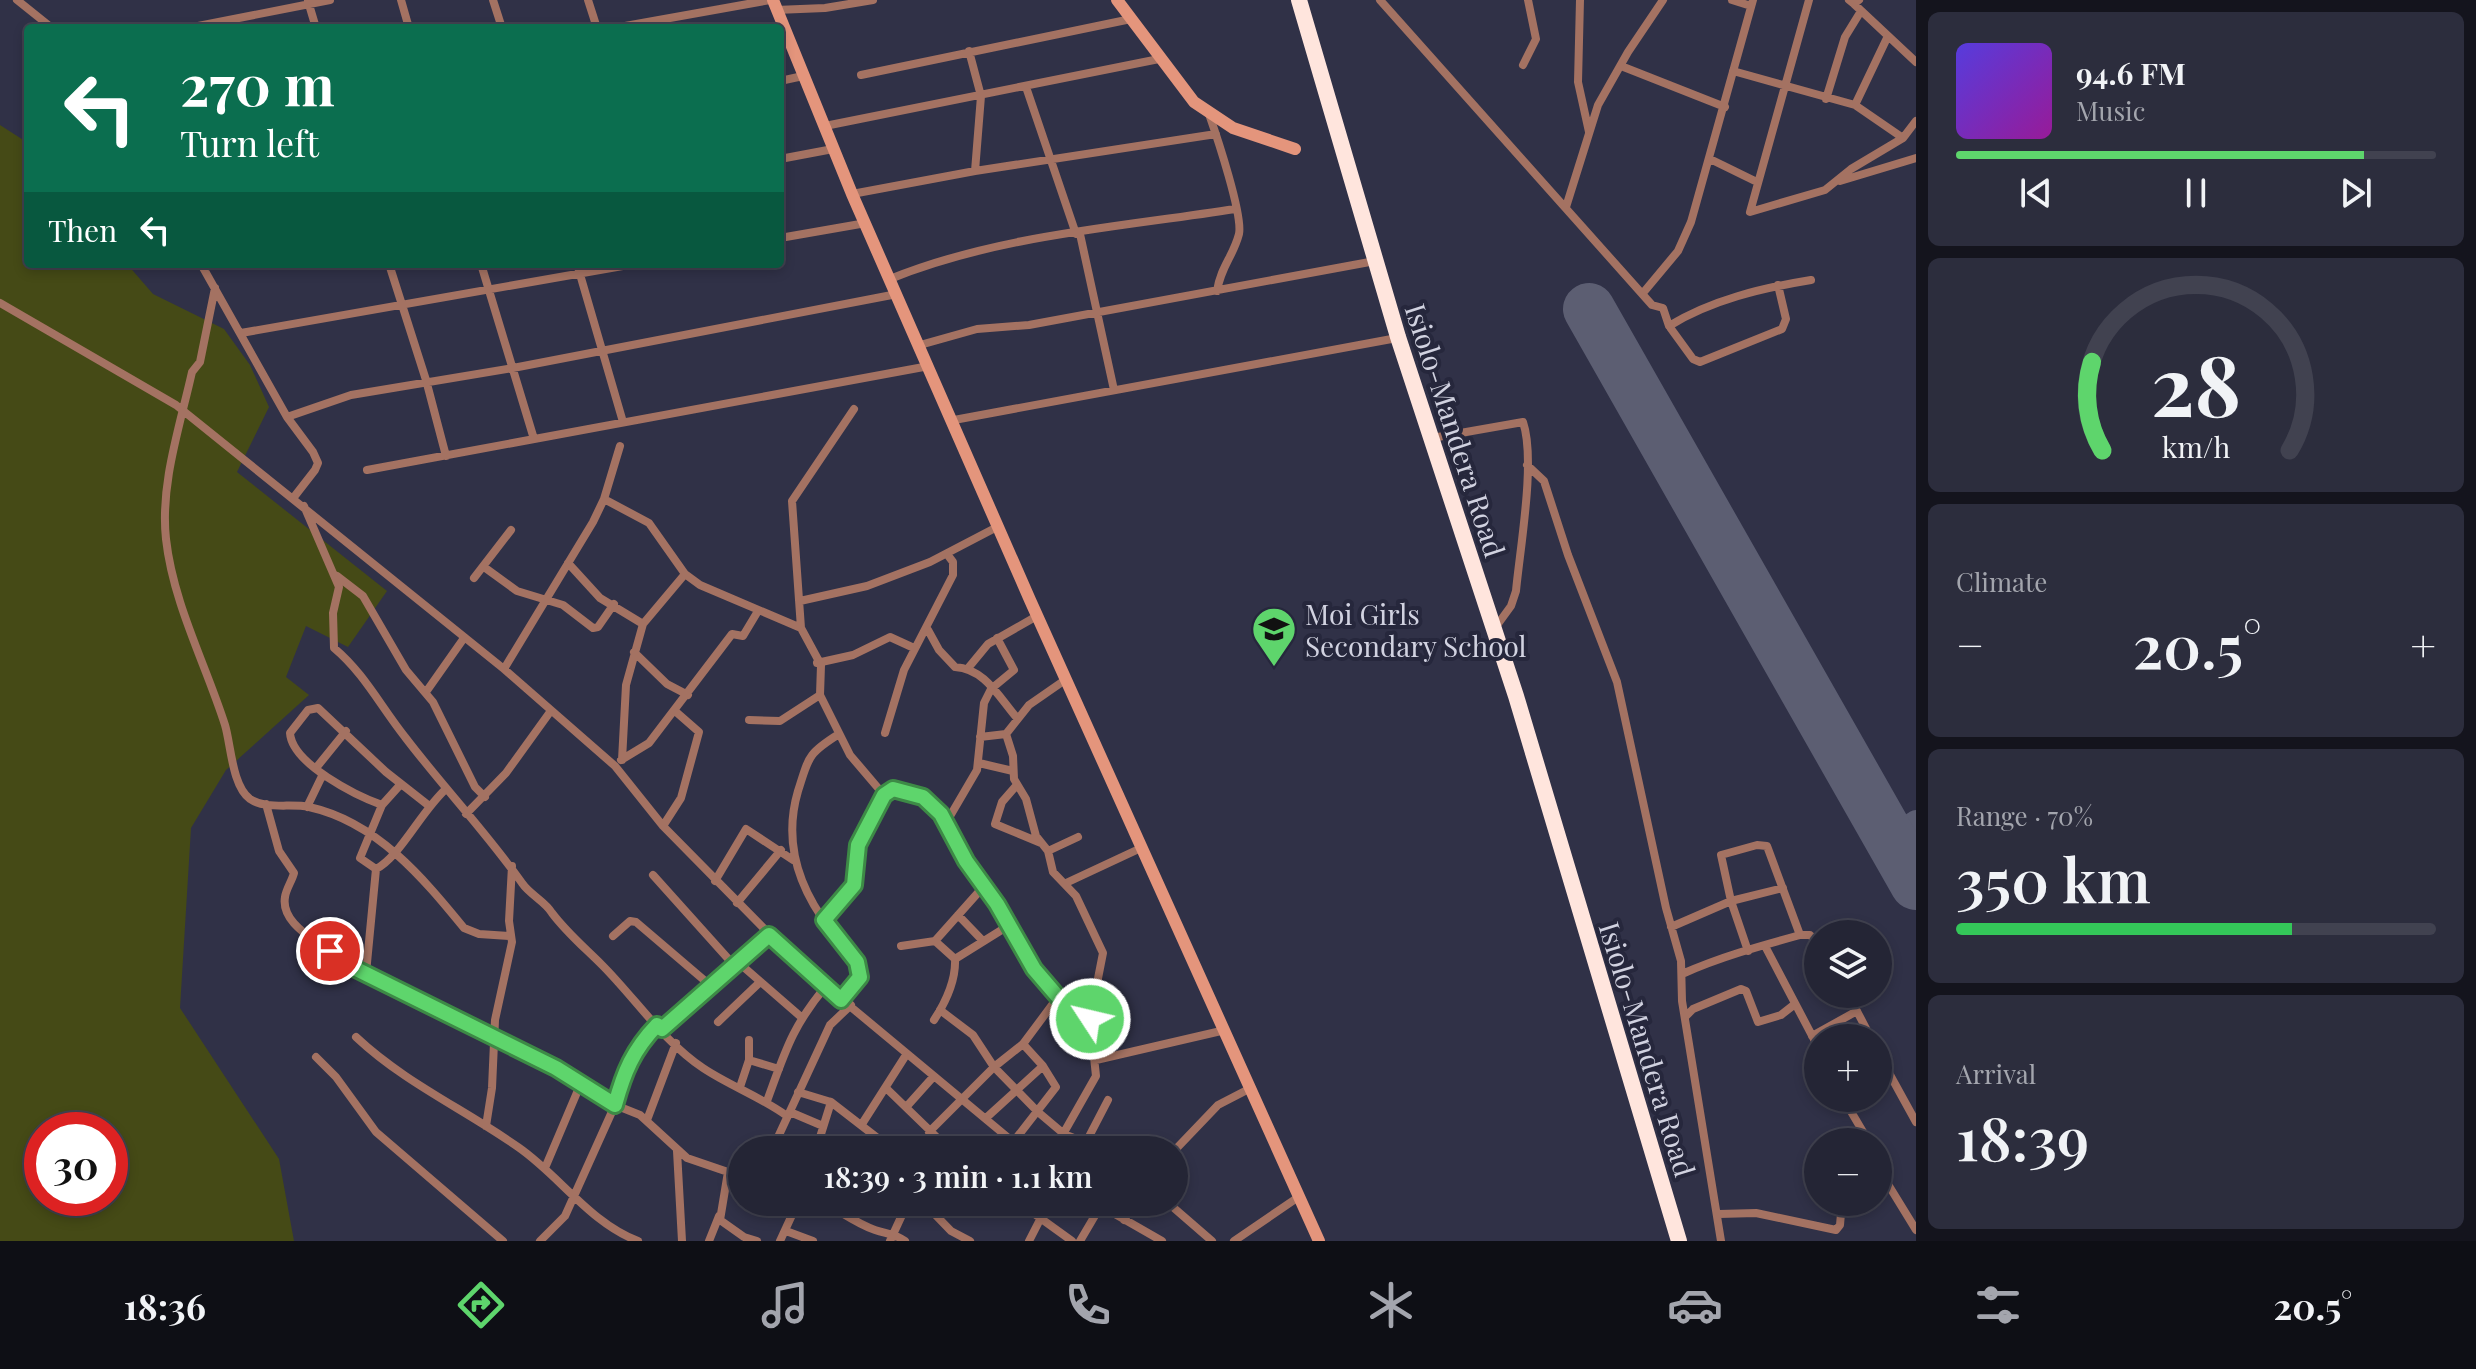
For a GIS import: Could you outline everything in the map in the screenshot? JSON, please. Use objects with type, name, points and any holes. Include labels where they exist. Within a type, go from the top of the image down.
[{"type":"highway","name":"Isiolo-Mandera Road","points":[[1299,0],[1398,337],[1596,958],[1679,1241]]},
{"type":"main road","points":[[1117,0],[1194,102],[1233,128],[1295,149]]},
{"type":"main road","points":[[773,3],[782,24]]},
{"type":"main road","points":[[784,30],[852,194],[954,420],[1065,680],[1247,1090],[1319,1241]]},
{"type":"street","points":[[17,0],[47,24]]},
{"type":"street","points":[[206,24],[330,0]]},
{"type":"street","points":[[401,0],[408,24]]},
{"type":"street","points":[[493,0],[501,24]]},
{"type":"street","points":[[588,0],[596,24]]},
{"type":"street","points":[[639,24],[773,3],[825,8],[873,0]]},
{"type":"street","points":[[1380,0],[1652,305],[1663,308],[1669,326],[1693,359],[1700,362],[1782,329],[1786,319],[1778,285]]},
{"type":"street","points":[[1523,65],[1536,39],[1528,0]]},
{"type":"street","points":[[1580,0],[1578,82],[1590,137]]},
{"type":"street","points":[[1566,207],[1590,137],[1593,118],[1621,66],[1663,0]]},
{"type":"street","points":[[1643,293],[1678,251],[1710,159],[1752,3],[1732,0]]},
{"type":"street","points":[[1809,0],[1750,212],[1795,201],[1836,183],[1916,158]]},
{"type":"street","points":[[1854,1],[1887,38],[1916,62]]},
{"type":"street","points":[[308,2],[315,24]]},
{"type":"street","points":[[1826,99],[1840,50],[1852,21],[1861,11]]},
{"type":"street","points":[[861,75],[1131,19]]},
{"type":"street","points":[[1855,105],[1887,38]]},
{"type":"street","points":[[969,51],[981,96],[975,171]]},
{"type":"street","points":[[825,126],[1159,59]]},
{"type":"street","points":[[1621,66],[1725,107]]},
{"type":"street","points":[[1733,71],[1855,105],[1903,138]]},
{"type":"street","points":[[784,80],[803,76]]},
{"type":"street","points":[[1026,87],[1078,234],[1114,390]]},
{"type":"street","points":[[1209,114],[1239,233],[1232,255],[1220,268],[1217,291]]},
{"type":"street","points":[[1836,183],[1851,169],[1903,138],[1916,121]]},
{"type":"street","points":[[852,194],[975,171],[1052,162],[1216,134]]},
{"type":"street","points":[[784,158],[833,149]]},
{"type":"street","points":[[1710,159],[1757,182]]},
{"type":"street","points":[[890,279],[940,260],[1235,209]]},
{"type":"street","points":[[784,237],[866,223]]},
{"type":"street","points":[[920,345],[977,329],[1029,325],[1377,261]]},
{"type":"street","points":[[203,268],[287,417],[318,463],[294,497]]},
{"type":"street","points":[[390,268],[426,380],[446,456]]},
{"type":"street","points":[[482,268],[534,439]]},
{"type":"street","points":[[241,333],[489,289],[579,269],[623,422]]},
{"type":"street","points":[[1669,326],[1694,311],[1778,285],[1811,280]]},
{"type":"street","points":[[215,288],[200,362],[192,372],[165,492],[166,541],[186,615],[229,739],[241,786],[249,798],[266,804],[307,807],[368,833],[396,852],[464,928],[479,934],[509,936]]},
{"type":"street","points":[[287,417],[351,395],[426,380],[513,368],[897,294]]},
{"type":"street","points":[[0,303],[183,411],[303,504],[504,669],[550,712],[618,763],[663,826],[769,935],[841,1000],[851,1005],[906,1055],[1006,1136]]},
{"type":"street","points":[[954,420],[1398,337]]},
{"type":"street","points":[[367,470],[929,366]]},
{"type":"street","points":[[854,409],[792,501],[801,628],[817,663],[821,665],[820,695],[839,734],[850,755],[884,795]]},
{"type":"street","points":[[1431,438],[1523,422],[1527,465],[1516,591],[1511,606],[1493,631]]},
{"type":"street","points":[[504,669],[604,499],[620,446]]},
{"type":"street","points":[[1527,465],[1544,481],[1568,555],[1617,682],[1682,974],[1721,1241]]},
{"type":"street","points":[[604,499],[649,523],[685,574],[709,590],[801,628]]},
{"type":"street","points":[[303,504],[339,587],[333,613],[334,648],[356,666],[397,727],[466,814],[512,865],[523,885],[552,911],[558,925],[703,1068],[789,1114],[823,1126]]},
{"type":"street","points":[[800,601],[855,590],[947,554],[999,526]]},
{"type":"street","points":[[474,578],[511,530]]},
{"type":"street","points":[[885,733],[914,648],[928,630],[953,575],[953,562],[947,554]]},
{"type":"street","points":[[568,563],[600,598],[643,624]]},
{"type":"street","points":[[484,567],[517,591],[563,605],[593,628],[598,627],[614,604]]},
{"type":"street","points":[[618,763],[626,685],[643,624],[685,574]]},
{"type":"street","points":[[336,576],[363,596],[406,670],[426,692],[475,787],[485,797]]},
{"type":"street","points":[[618,763],[649,743],[732,634],[743,636],[758,611]]},
{"type":"street","points":[[969,667],[997,638],[1037,616]]},
{"type":"street","points":[[928,630],[939,650],[955,667],[969,667],[983,676],[1017,718]]},
{"type":"street","points":[[817,663],[853,655],[890,637],[914,648]]},
{"type":"street","points":[[426,692],[464,638]]},
{"type":"street","points":[[946,823],[972,781],[979,763],[984,703],[991,689],[1014,670],[997,638]]},
{"type":"street","points":[[634,652],[667,684],[688,695]]},
{"type":"street","points":[[980,737],[1006,734],[1017,718],[1065,680]]},
{"type":"street","points":[[749,720],[780,721],[820,695]]},
{"type":"street","points":[[382,805],[350,792],[319,771],[290,739],[293,727],[314,707],[346,731],[400,785],[428,805]]},
{"type":"street","points":[[663,826],[681,798],[699,732],[675,711]]},
{"type":"street","points":[[466,814],[485,797],[550,712]]},
{"type":"street","points":[[307,807],[319,771],[346,731]]},
{"type":"street","points":[[793,860],[791,818],[807,758],[839,734]]},
{"type":"street","points":[[1006,734],[1013,756],[1016,786],[1026,799],[1034,829],[1046,847],[1053,872],[1066,883],[1081,904],[1103,953],[1090,1019],[1096,1076],[1064,1134]]},
{"type":"street","points":[[979,763],[1013,771]]},
{"type":"street","points":[[376,869],[360,858],[382,805],[400,785]]},
{"type":"street","points":[[1016,786],[1002,802],[995,824],[1046,847],[1078,837]]},
{"type":"street","points":[[366,973],[376,869],[396,852],[428,805],[446,789]]},
{"type":"street","points":[[824,920],[854,885],[858,845],[884,795],[893,789],[923,797],[946,823],[1034,969],[1058,997],[1090,1019]]},
{"type":"street","points":[[266,804],[279,851],[294,873],[285,895],[285,910],[306,935],[323,945],[338,960],[495,1041],[556,1068],[615,1105],[647,1120],[677,1151],[728,1172],[720,1215],[709,1241]]},
{"type":"street","points":[[715,881],[746,829],[793,860],[824,920],[859,965],[860,977],[841,1000]]},
{"type":"street","points":[[1748,951],[1720,858],[1729,851],[1766,845],[1800,935]]},
{"type":"street","points":[[1066,883],[1141,848]]},
{"type":"street","points":[[737,903],[781,850]]},
{"type":"street","points":[[486,1126],[495,1020],[512,942],[509,936],[512,865]]},
{"type":"street","points":[[653,875],[732,963],[739,963],[800,1016]]},
{"type":"street","points":[[901,946],[935,941],[984,886]]},
{"type":"street","points":[[1671,927],[1731,901],[1783,888]]},
{"type":"street","points":[[958,915],[982,940]]},
{"type":"street","points":[[613,936],[630,921],[636,922],[711,986]]},
{"type":"street","points":[[934,1020],[953,975],[955,959],[1008,926]]},
{"type":"street","points":[[540,1241],[565,1216],[574,1198],[615,1105],[631,1056],[660,1027],[769,935]]},
{"type":"street","points":[[1682,974],[1804,935]]},
{"type":"street","points":[[935,941],[955,959]]},
{"type":"street","points":[[1765,946],[1806,1024]]},
{"type":"street","points":[[718,1022],[759,983]]},
{"type":"street","points":[[767,1101],[800,1016],[827,985]]},
{"type":"street","points":[[1686,1016],[1693,1009],[1741,989],[1746,991],[1758,1022],[1781,1015],[1795,1004]]},
{"type":"street","points":[[929,1132],[994,1067],[1023,1044],[1058,997]]},
{"type":"street","points":[[778,1136],[830,1025],[851,1005]]},
{"type":"street","points":[[1855,1008],[1864,1024]]},
{"type":"street","points":[[940,1010],[973,1035],[994,1067],[1038,1112],[1067,1136]]},
{"type":"street","points":[[1834,1024],[1857,1011]]},
{"type":"street","points":[[1096,1060],[1221,1031]]},
{"type":"street","points":[[356,1037],[431,1095],[486,1126],[545,1168],[574,1198],[634,1240]]},
{"type":"street","points":[[740,1087],[749,1060],[749,1040]]},
{"type":"street","points":[[647,1120],[676,1043]]},
{"type":"street","points":[[1018,1136],[1056,1087],[1043,1066],[1023,1044]]},
{"type":"street","points":[[862,1124],[906,1055]]},
{"type":"street","points":[[316,1057],[383,1139],[503,1241]]},
{"type":"street","points":[[749,1060],[779,1069]]},
{"type":"street","points":[[986,1118],[1043,1066]]},
{"type":"street","points":[[908,1105],[934,1076]]},
{"type":"street","points":[[1892,1078],[1916,1122]]},
{"type":"street","points":[[545,1168],[581,1083]]},
{"type":"street","points":[[886,1088],[908,1105],[934,1136]]},
{"type":"street","points":[[1188,1136],[1218,1105],[1247,1090]]},
{"type":"street","points":[[798,1092],[831,1102],[876,1136]]},
{"type":"street","points":[[1090,1136],[1108,1100]]},
{"type":"street","points":[[819,1136],[831,1102]]},
{"type":"street","points":[[677,1151],[682,1241]]},
{"type":"street","points":[[1892,1191],[1916,1230]]},
{"type":"street","points":[[1234,1241],[1297,1198]]},
{"type":"street","points":[[1719,1214],[1728,1211],[1771,1215],[1836,1230],[1841,1216]]},
{"type":"street","points":[[720,1215],[722,1221],[744,1237],[757,1241]]},
{"type":"street","points":[[780,1241],[792,1216]]},
{"type":"street","points":[[849,1216],[905,1241]]},
{"type":"street","points":[[892,1237],[902,1216]]},
{"type":"street","points":[[935,1216],[951,1231],[970,1241]]},
{"type":"street","points":[[1036,1216],[1072,1241]]},
{"type":"street","points":[[1029,1241],[1042,1216]]},
{"type":"street","points":[[1080,1241],[1091,1216]]},
{"type":"street","points":[[1117,1216],[1162,1241]]},
{"type":"street","points":[[1124,1220],[1127,1216]]},
{"type":"street","points":[[1183,1216],[1212,1241]]},
{"type":"street","points":[[786,1231],[813,1241]]},
{"type":"green space","points":[[0,125],[24,140],[24,268],[130,268],[153,294],[224,329],[250,365],[269,407],[237,472],[387,591],[348,647],[306,626],[286,677],[309,695],[226,770],[191,828],[180,1008],[279,1159],[294,1241],[0,1241]]},
{"type":"taxiway","points":[[1890,838],[1916,821]]},
{"type":"runway","points":[[1589,309],[1916,884]]},
{"type":"place","name":"Moi Girls Secondary School","points":[[1274,668]]},
{"type":"route","points":[[330,951],[338,960],[359,971],[556,1068],[615,1105],[623,1074],[642,1041],[657,1025],[662,1029],[698,999],[769,935],[841,1000],[860,977],[859,965],[824,920],[854,885],[858,845],[884,795],[893,789],[923,797],[933,804],[1042,980],[1058,997],[1090,1019]]}]
